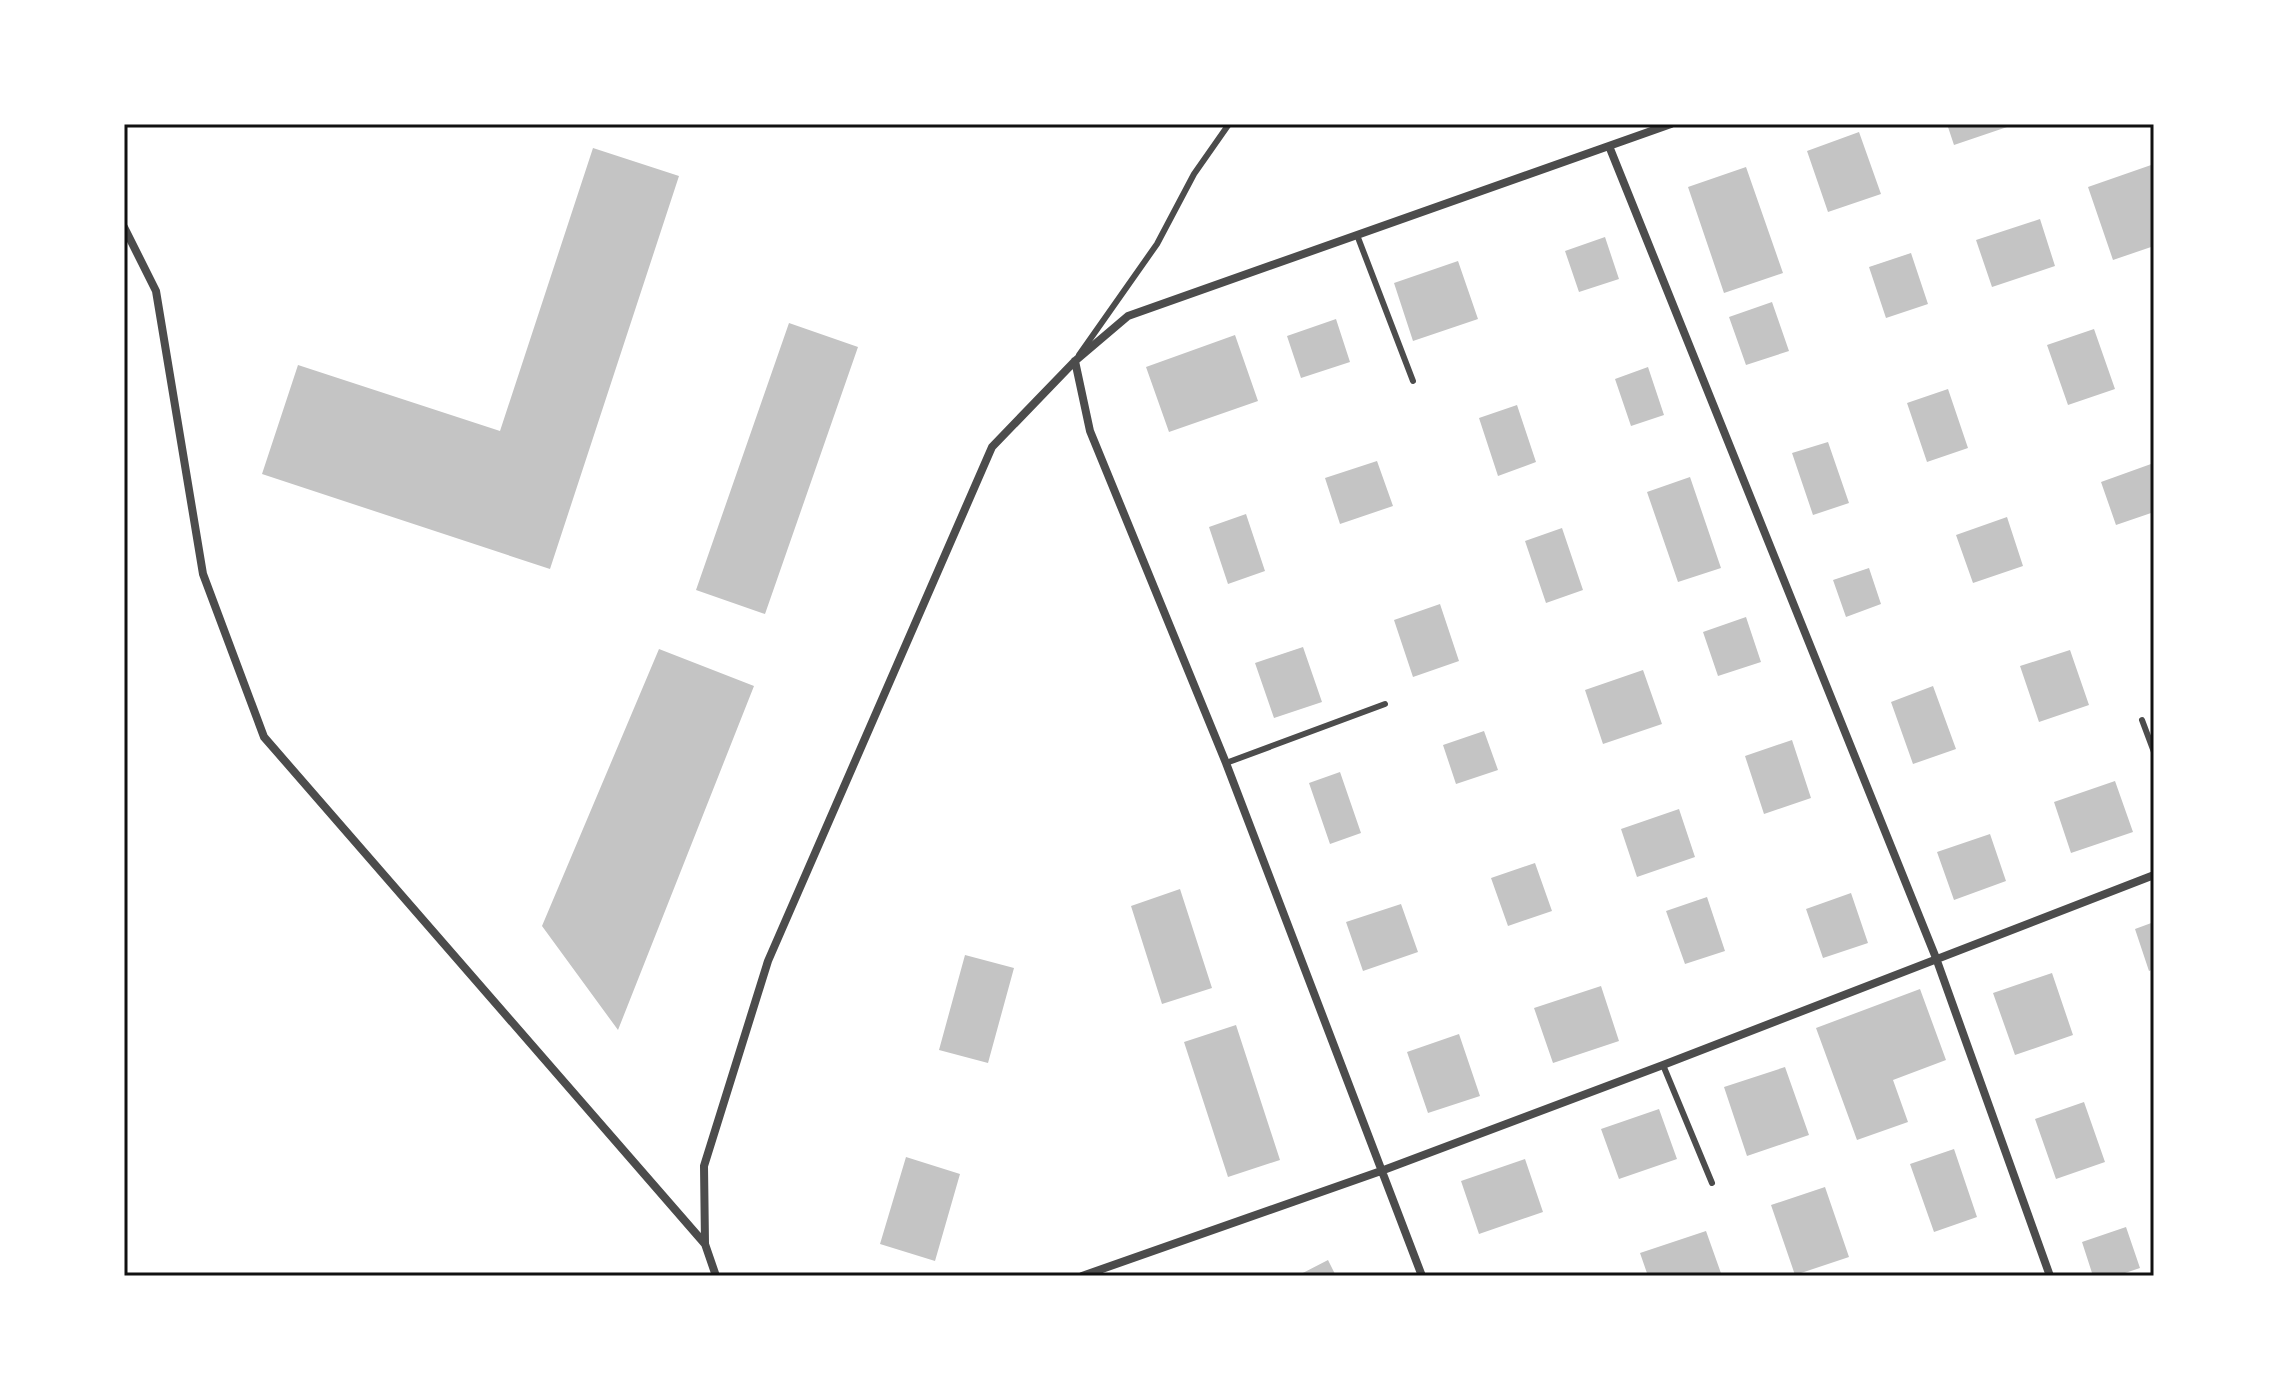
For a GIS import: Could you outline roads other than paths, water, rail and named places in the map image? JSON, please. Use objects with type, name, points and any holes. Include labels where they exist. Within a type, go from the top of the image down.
[{"type":"street","points":[[716,1276],[705,1244],[704,1166],[768,961],[992,447],[1075,361],[1128,316],[1671,124]]},
{"type":"street","points":[[1609,146],[1936,958],[2050,1276]]},
{"type":"street","points":[[124,227],[156,291],[203,574],[264,737],[705,1244]]},
{"type":"street","points":[[1075,361],[1090,431],[1226,763],[1422,1276]]},
{"type":"street","points":[[1082,1276],[1381,1171],[2154,875]]},
{"type":"lane","points":[[1075,361],[1157,244],[1194,174],[1229,124]]},
{"type":"lane","points":[[1357,235],[1413,381]]},
{"type":"lane","points":[[1226,763],[1385,704]]},
{"type":"lane","points":[[2142,720],[2154,752]]},
{"type":"lane","points":[[1663,1065],[1712,1183]]}]
